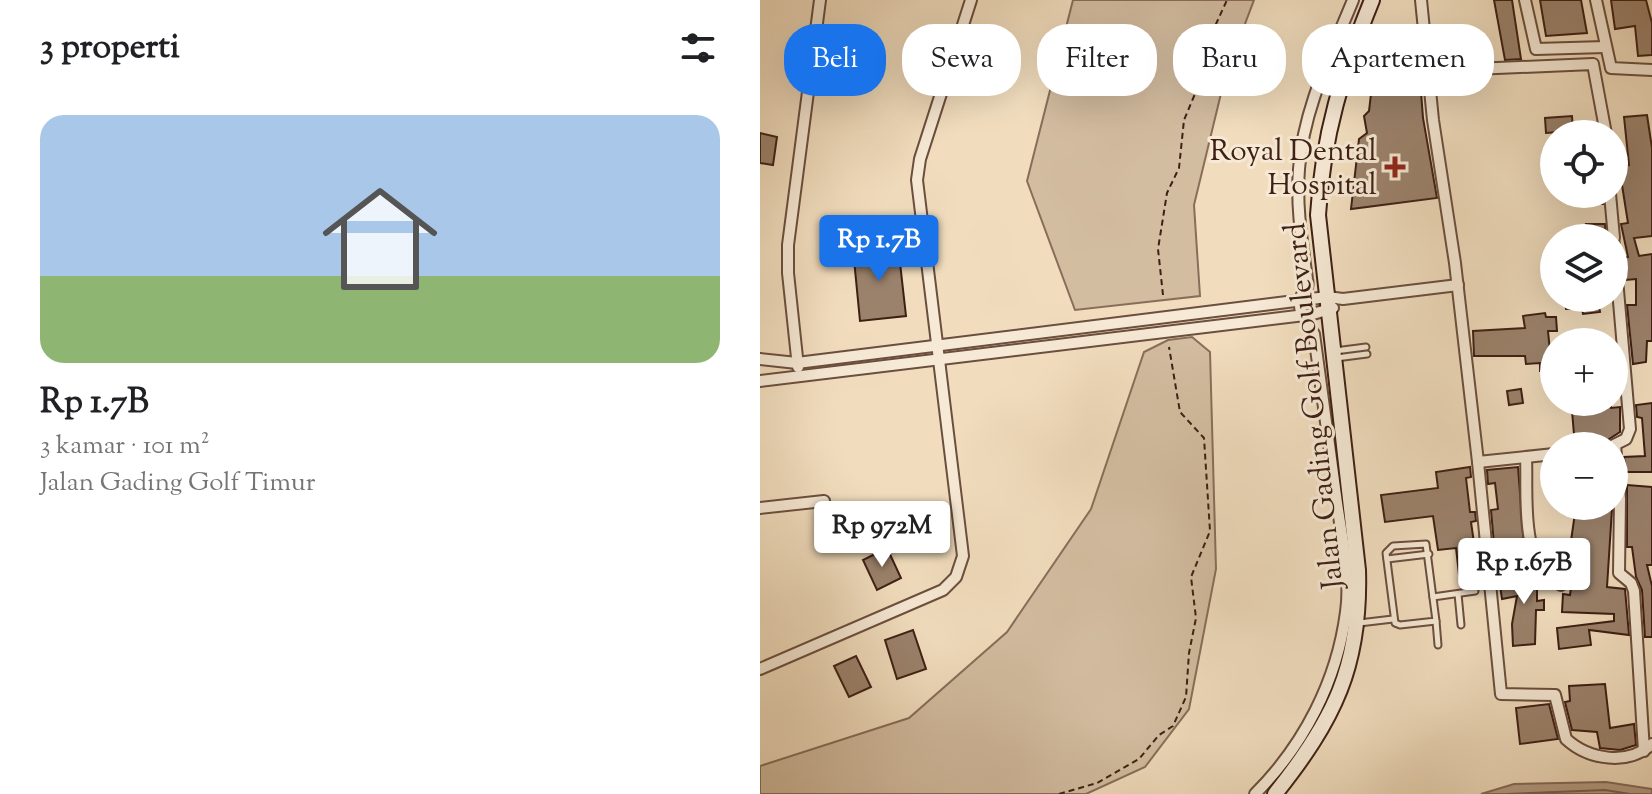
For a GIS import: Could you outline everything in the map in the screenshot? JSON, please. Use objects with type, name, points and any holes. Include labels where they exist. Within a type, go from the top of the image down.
[{"type":"main road","name":"Jalan Gading Golf Boulevard","points":[[1275,794],[1301,762],[1339,696],[1359,623],[1358,570],[1318,215],[1321,166],[1330,115],[1345,64],[1372,0]]},
{"type":"street","points":[[800,376],[788,245],[820,0]]},
{"type":"street","points":[[760,669],[943,590],[956,577],[963,556],[917,180],[920,159],[971,0]]},
{"type":"street","name":"Jalan Gading Golf Boulevard","points":[[1255,794],[1282,767],[1324,693],[1339,652],[1347,609],[1346,565],[1314,334],[1302,316],[1300,301],[1308,284],[1299,232],[1299,169],[1304,135],[1353,0]]},
{"type":"street","points":[[1421,0],[1423,24]]},
{"type":"street","points":[[1525,0],[1536,49],[1605,47]]},
{"type":"street","points":[[1596,0],[1611,68],[1652,70]]},
{"type":"street","points":[[1494,68],[1593,64],[1603,120]]},
{"type":"street","points":[[1431,96],[1458,285],[1501,695],[1555,695],[1566,739],[1596,757],[1627,756],[1648,747],[1634,591],[1631,583],[1619,573],[1620,520]]},
{"type":"street","points":[[760,381],[1302,316],[1343,299],[1458,285]]},
{"type":"street","points":[[760,359],[797,363],[1300,301],[1328,304]]},
{"type":"street","points":[[1620,312],[1628,434]]},
{"type":"street","points":[[1478,462],[1540,456]]},
{"type":"street","points":[[1526,457],[1532,553],[1546,578],[1561,585]]},
{"type":"street","points":[[760,508],[824,501]]},
{"type":"lane","points":[[1334,354],[1366,350]]},
{"type":"lane","points":[[1436,621],[1400,625],[1393,619],[1388,548],[1423,543],[1429,554],[1436,621],[1438,645]]},
{"type":"lane","points":[[1387,559],[1429,554]]},
{"type":"lane","points":[[1433,597],[1475,591]]},
{"type":"lane","points":[[1458,594],[1461,625]]},
{"type":"lane","points":[[1359,623],[1393,619]]},
{"type":"path","points":[[1163,295],[1158,249],[1167,193],[1179,168],[1184,120],[1197,89],[1205,48],[1227,0]]},
{"type":"path","points":[[1059,794],[1097,783],[1139,759],[1159,735],[1173,726],[1186,697],[1189,653],[1196,618],[1191,577],[1210,531],[1204,438],[1180,412],[1169,347]]},
{"type":"shaded area","points":[[1073,0],[1254,0],[1245,24],[1173,24],[1173,96],[1220,96],[1194,205],[1200,296],[1075,310],[1027,181],[1049,96],[1157,96],[1157,24],[1067,24]]},
{"type":"shaded area","points":[[1192,337],[1210,352],[1216,569],[1189,709],[1145,767],[1086,794],[760,794],[760,766],[909,718],[1007,632],[1091,509],[1144,352],[1168,340]]},
{"type":"water","points":[[1606,782],[1652,789],[1652,794],[1481,794],[1514,784]]},
{"type":"building","points":[[1494,0],[1512,0],[1521,59],[1505,60]]},
{"type":"building","points":[[1540,0],[1581,0],[1587,33],[1546,36]]},
{"type":"building","points":[[1611,0],[1646,0],[1652,23],[1652,55],[1638,56],[1635,26],[1615,29]]},
{"type":"building","name":"Royal Dental Hospital","points":[[1371,96],[1421,96],[1437,198],[1351,209],[1359,139],[1367,133],[1364,116],[1369,111]]},
{"type":"building","points":[[1647,115],[1652,148],[1652,236],[1634,238],[1639,256],[1652,254],[1652,341],[1647,341],[1646,362],[1633,364],[1628,312],[1628,305],[1636,305],[1636,279],[1628,280],[1628,224],[1621,224],[1628,223],[1628,120],[1624,117]]},
{"type":"building","points":[[1572,116],[1572,120],[1545,120]]},
{"type":"building","points":[[760,133],[777,137],[773,165],[760,163]]},
{"type":"building","points":[[898,245],[906,316],[860,321],[853,249]]},
{"type":"building","points":[[1545,313],[1546,317],[1556,317],[1557,328],[1540,328],[1540,363],[1526,364],[1525,356],[1474,356],[1473,331],[1525,328],[1523,316]]},
{"type":"building","points":[[1521,389],[1523,403],[1509,405],[1507,391]]},
{"type":"building","points":[[1652,403],[1652,472],[1628,472],[1628,457],[1645,456],[1642,418],[1637,417],[1636,405]]},
{"type":"building","points":[[1572,416],[1620,416],[1620,432],[1574,432]]},
{"type":"building","points":[[1470,467],[1471,477],[1466,478],[1470,512],[1475,512],[1476,521],[1471,522],[1478,571],[1459,574],[1456,548],[1438,550],[1433,516],[1385,522],[1381,495],[1438,488],[1436,472]]},
{"type":"building","points":[[1518,467],[1525,560],[1505,561],[1505,543],[1494,544],[1491,510],[1498,509],[1495,483],[1488,484],[1487,470]]},
{"type":"building","points":[[1628,485],[1652,487],[1652,565],[1647,565],[1652,586],[1652,637],[1645,637],[1642,590],[1636,577],[1632,547],[1627,547]]},
{"type":"building","points":[[1574,520],[1611,520],[1607,587],[1625,589],[1629,635],[1589,630],[1591,645],[1559,649],[1557,628],[1614,621],[1614,614],[1562,612],[1563,594],[1570,595],[1575,561],[1544,557],[1546,545],[1570,548]]},
{"type":"building","points":[[887,548],[901,578],[877,590],[863,560]]},
{"type":"building","points":[[1518,566],[1530,566],[1537,575],[1537,601],[1544,600],[1544,610],[1536,610],[1535,644],[1513,646],[1512,624],[1517,596],[1502,599],[1500,586],[1518,584]]},
{"type":"building","points":[[913,630],[926,669],[897,679],[885,640]]},
{"type":"building","points":[[856,656],[871,687],[849,697],[834,666]]},
{"type":"building","points":[[1605,684],[1610,728],[1634,724],[1636,745],[1620,750],[1600,748],[1597,732],[1572,730],[1565,702],[1570,701],[1569,686]]},
{"type":"building","points":[[1549,704],[1558,739],[1520,744],[1516,708]]},
{"type":"place","name":"Royal Dental Hospital","points":[[1395,167]]}]
